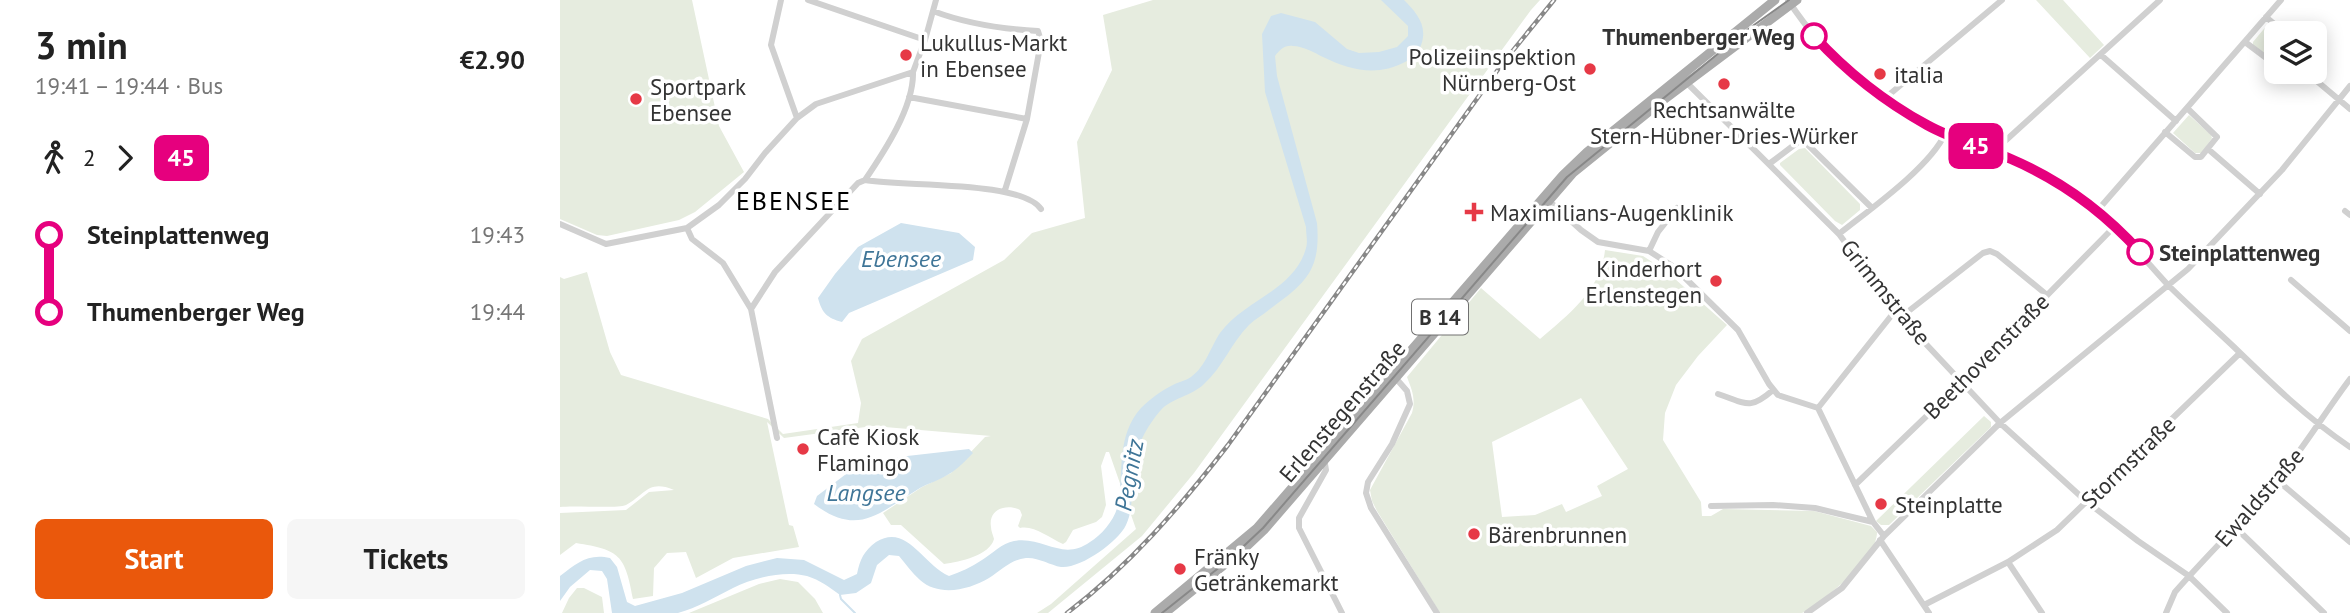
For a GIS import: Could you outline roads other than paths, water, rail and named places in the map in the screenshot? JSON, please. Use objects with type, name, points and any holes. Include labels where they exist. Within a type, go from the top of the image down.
[{"type":"main road","name":"Erlenstegenstraße","points":[[1155,613],[1252,533],[1394,376],[1582,157],[1684,80],[1775,0]]},
{"type":"main road","name":"Erlenstegenstraße","points":[[1684,80],[1724,57],[1792,2]]},
{"type":"main road","name":"Erlenstegenstraße","points":[[1165,613],[1256,538],[1320,458]]},
{"type":"street","points":[[781,0],[771,45],[797,118]]},
{"type":"street","points":[[808,0],[925,40]]},
{"type":"street","points":[[865,180],[892,136],[909,97],[913,72],[936,0]]},
{"type":"street","points":[[1884,99],[2001,0]]},
{"type":"street","points":[[1993,152],[2160,0]]},
{"type":"street","points":[[2097,211],[2281,0]]},
{"type":"street","points":[[1792,2],[1821,43],[1856,77],[1884,99],[1944,134],[2043,174],[2097,211],[2115,226],[2168,285],[2240,353],[2317,424],[2350,447]]},
{"type":"street","points":[[933,11],[951,18],[1004,29],[1038,31],[1041,41],[1027,119],[1005,191]]},
{"type":"street","points":[[2266,17],[2271,21]]},
{"type":"street","points":[[2245,42],[2264,56]]},
{"type":"street","points":[[2101,55],[2176,121]]},
{"type":"street","points":[[560,224],[606,244],[687,228],[719,205],[797,118],[816,104],[913,72]]},
{"type":"street","name":"Grimmstraße","points":[[1684,80],[1839,234],[1895,311],[2000,423],[2087,502],[2189,576],[2227,613]]},
{"type":"street","points":[[2319,84],[2350,109]]},
{"type":"street","points":[[1807,613],[1842,588],[1882,538],[2000,423],[2207,250],[2260,194],[2350,86]]},
{"type":"street","points":[[909,97],[1027,119]]},
{"type":"street","points":[[2165,132],[2197,158],[2208,149],[2216,140],[2215,134],[2187,108]]},
{"type":"street","points":[[1839,234],[1911,174],[1936,148],[1944,134]]},
{"type":"street","name":"Grimmstraße","points":[[1769,164],[1802,139],[1872,208]]},
{"type":"street","points":[[2208,149],[2260,194]]},
{"type":"street","points":[[751,309],[775,272],[858,183],[865,180],[886,184],[1005,191],[1039,205],[1041,209]]},
{"type":"street","points":[[1546,198],[1598,242],[1649,251],[1674,267],[1730,321],[1746,342],[1773,390],[1784,398],[1818,408],[1872,522],[1929,613]]},
{"type":"street","points":[[1649,251],[1658,233],[1678,208]]},
{"type":"street","name":"Beethovenstraße","points":[[1855,485],[1962,382],[2115,226]]},
{"type":"street","points":[[687,228],[692,239],[723,263],[751,309],[777,438]]},
{"type":"street","points":[[1901,317],[1983,253],[1990,251],[2047,295]]},
{"type":"street","points":[[2291,280],[2350,331]]},
{"type":"street","points":[[1818,408],[1895,311]]},
{"type":"street","name":"Stormstraße","points":[[1924,605],[2008,562],[2057,530],[2240,353]]},
{"type":"street","points":[[1394,376],[1409,394],[1409,409],[1392,444],[1368,482],[1366,493],[1371,508],[1437,613]]},
{"type":"street","name":"Ewaldstraße","points":[[2166,613],[2175,592],[2277,480],[2311,437],[2317,424],[2350,379]]},
{"type":"street","points":[[1718,394],[1749,404],[1760,401],[1773,390]]},
{"type":"street","points":[[1320,458],[1326,470],[1299,518],[1299,528],[1342,613]]},
{"type":"street","points":[[2277,480],[2350,542]]},
{"type":"street","points":[[1711,506],[1773,505],[1815,508],[1872,522]]},
{"type":"street","points":[[2235,527],[2324,613]]},
{"type":"street","points":[[2008,562],[2042,613]]},
{"type":"water","name":"Pegnitz","points":[[1381,0],[1404,0],[1421,21],[1421,45],[1415,55],[1405,62],[1395,67],[1364,70],[1333,62],[1305,48],[1293,46],[1285,47],[1275,56],[1277,76],[1317,223],[1318,239],[1313,264],[1302,283],[1249,325],[1204,384],[1170,403],[1156,416],[1142,439],[1135,458],[1131,509],[1126,525],[1115,539],[1098,553],[1078,564],[1061,567],[1030,558],[1020,559],[972,586],[954,590],[936,589],[928,585],[917,577],[899,556],[889,555],[877,565],[871,583],[856,593],[840,595],[807,576],[779,575],[741,584],[678,613],[612,613],[607,579],[602,571],[590,570],[570,587],[560,601],[560,576],[577,563],[595,557],[610,558],[617,567],[627,602],[635,606],[682,593],[746,566],[777,558],[804,560],[844,580],[857,574],[868,549],[887,538],[906,541],[949,576],[970,567],[1010,542],[1025,540],[1071,550],[1095,539],[1108,526],[1117,509],[1124,442],[1133,419],[1141,408],[1156,396],[1196,373],[1220,333],[1242,312],[1280,285],[1300,262],[1306,248],[1306,227],[1265,92],[1262,34],[1271,16],[1281,13],[1315,22],[1347,49],[1359,53],[1379,52],[1397,47],[1408,36],[1408,26]]},
{"type":"water","name":"Ebensee","points":[[901,223],[959,233],[975,247],[973,260],[849,313],[842,322],[829,317],[821,308],[818,298],[835,274],[858,247]]},
{"type":"water","name":"Langsee","points":[[969,449],[973,453],[952,472],[869,518],[844,519],[814,504],[817,496],[854,468],[872,460]]},
{"type":"waterway","points":[[840,595],[855,613]]},
{"type":"tram line","points":[[1162,613],[1231,558],[1263,528],[1567,177],[1747,30],[1789,0]]},
{"type":"railway","points":[[1067,613],[1133,556],[1210,468],[1502,64],[1554,0]]},
{"type":"place","name":"Thumenberger Weg","points":[[1814,36]]},
{"type":"place","name":"Lukullus-Markt in Ebensee","points":[[906,55]]},
{"type":"place","name":"Polizeiinspektion Nürnberg-Ost","points":[[1590,69]]},
{"type":"place","name":"italia","points":[[1880,74]]},
{"type":"place","name":"Rechtsanwälte Stern-Hübner-Dries-Würker","points":[[1724,84]]},
{"type":"place","name":"Sportpark Ebensee","points":[[636,99]]},
{"type":"place","name":"Maximilians-Augenklinik","points":[[1474,212]]},
{"type":"place","name":"Steinplattenweg","points":[[2140,252]]},
{"type":"place","name":"Kinderhort Erlenstegen","points":[[1716,281]]},
{"type":"place","name":"Cafè Kiosk Flamingo","points":[[803,449]]},
{"type":"place","name":"Steinplatte","points":[[1881,504]]},
{"type":"place","name":"Bärenbrunnen","points":[[1474,534]]},
{"type":"place","name":"Fränky Getränkemarkt","points":[[1180,569]]},
{"type":"district","name":"EBENSEE","points":[[794,200]]}]
